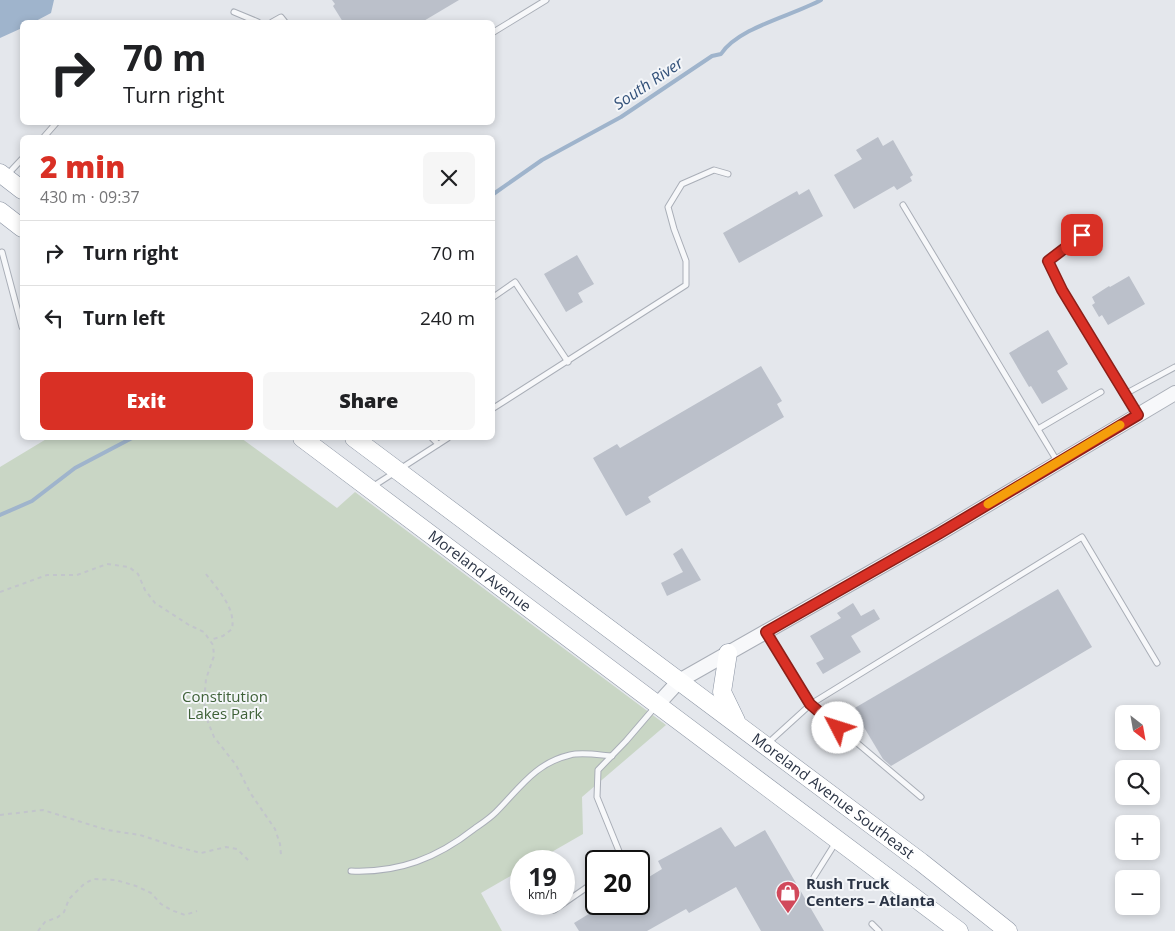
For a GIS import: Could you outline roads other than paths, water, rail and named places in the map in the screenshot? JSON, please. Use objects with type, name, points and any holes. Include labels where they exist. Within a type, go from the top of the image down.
[{"type":"highway","points":[[2,178],[20,189]]},
{"type":"highway","points":[[0,212],[20,227]]},
{"type":"highway","name":"Moreland Avenue","points":[[305,440],[658,704]]},
{"type":"highway","name":"Moreland Avenue","points":[[357,440],[679,681]]},
{"type":"highway","points":[[728,653],[722,692],[739,726]]},
{"type":"highway","name":"Moreland Avenue Southeast","points":[[679,681],[921,862],[1008,931]]},
{"type":"highway","name":"Moreland Avenue Southeast","points":[[658,704],[959,931]]},
{"type":"street","points":[[658,704],[679,681],[940,533],[1175,392]]},
{"type":"lane","points":[[495,31],[546,0]]},
{"type":"lane","points":[[234,12],[253,20]]},
{"type":"lane","points":[[45,135],[54,125]]},
{"type":"lane","points":[[2,178],[20,161]]},
{"type":"lane","points":[[495,407],[686,285],[686,261],[668,207],[682,184],[714,170],[728,174]]},
{"type":"lane","points":[[903,205],[1057,462]]},
{"type":"lane","points":[[1082,235],[1048,261],[1062,290],[1138,415]]},
{"type":"lane","points":[[2,252],[20,320]]},
{"type":"lane","points":[[495,296],[515,282],[568,362]]},
{"type":"lane","points":[[1125,394],[1175,367]]},
{"type":"lane","points":[[1038,429],[1101,392]]},
{"type":"lane","points":[[434,440],[438,444]]},
{"type":"lane","points":[[369,488],[445,440]]},
{"type":"lane","points":[[765,746],[810,704],[1082,537],[1157,664]]},
{"type":"lane","points":[[766,632],[810,704],[921,797]]},
{"type":"lane","points":[[619,850],[597,797],[598,770],[658,704]]},
{"type":"lane","points":[[351,872],[392,870],[427,859],[464,836],[495,813],[520,784],[549,762],[572,754],[612,756]]},
{"type":"lane","points":[[814,877],[838,839]]},
{"type":"lane","points":[[872,924],[879,931]]},
{"type":"water","points":[[0,0],[54,0],[51,13],[38,20],[20,20],[20,29],[0,38]]},
{"type":"waterway","name":"South River","points":[[495,193],[542,160],[621,117],[712,56],[721,54],[740,36],[821,0]]},
{"type":"waterway","name":"South River","points":[[0,515],[32,501],[75,468],[128,440]]},
{"type":"place","name":"Rush Truck Centers – Atlanta","points":[[788,914]]},
{"type":"park label","name":"Constitution Lakes Park","points":[[225,706]]}]
